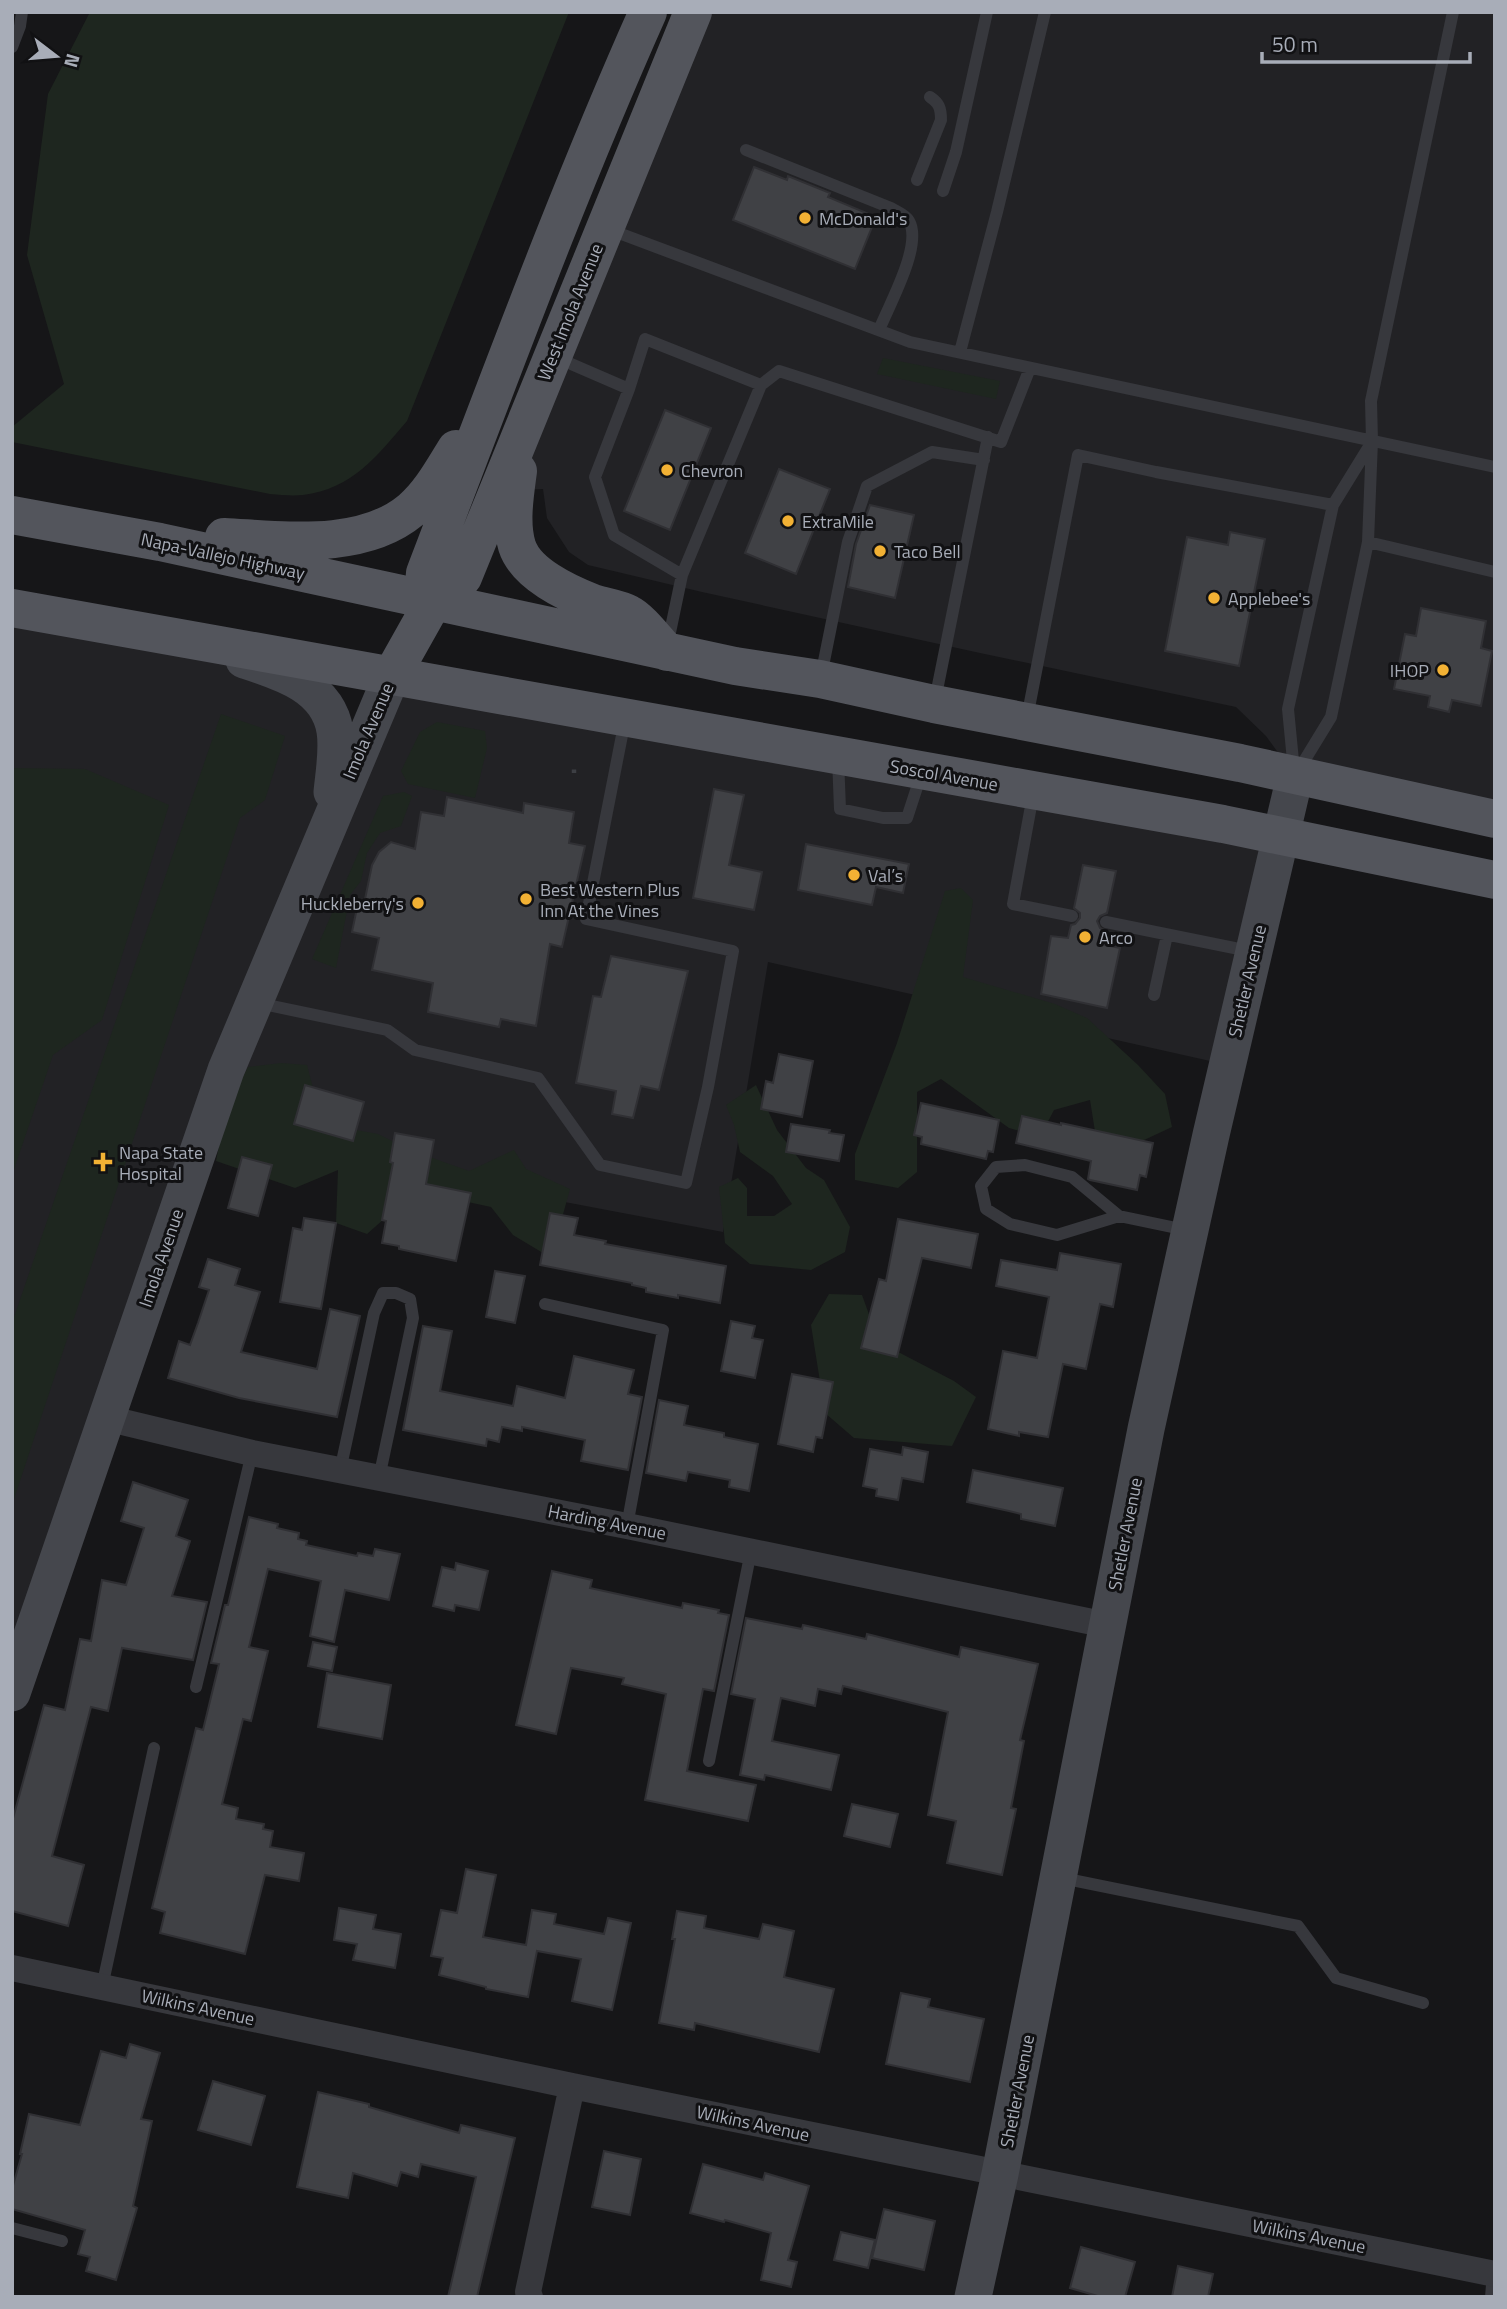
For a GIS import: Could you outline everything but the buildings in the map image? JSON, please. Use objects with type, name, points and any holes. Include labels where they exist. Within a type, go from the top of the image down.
[{"type":"main road","points":[[648,12],[536,283],[425,573],[424,584],[433,602],[735,666],[820,679],[934,704],[1240,763],[1495,819]]},
{"type":"main road","name":"West Imola Avenue","points":[[392,675],[433,602],[454,588],[463,577],[693,12]]},
{"type":"main road","points":[[101,531],[330,539],[361,534],[399,518],[421,500],[457,448],[536,283]]},
{"type":"main road","points":[[531,407],[515,498],[514,522],[519,552],[534,570],[569,592],[598,605],[631,614],[667,652]]},
{"type":"main road","name":"Napa-Vallejo Highway","points":[[12,515],[196,550],[433,602]]},
{"type":"main road","points":[[12,608],[392,675]]},
{"type":"main road","name":"Soscol Avenue","points":[[392,675],[1223,824],[1495,880]]},
{"type":"street","points":[[166,635],[283,674],[319,697],[335,729],[330,823]]},
{"type":"street","name":"Imola Avenue","points":[[12,1693],[222,1081],[392,675]]},
{"type":"street","name":"Shetler Avenue","points":[[973,2297],[1000,2174],[1146,1429],[1189,1230],[1295,776]]},
{"type":"street","name":"Harding Avenue","points":[[106,1418],[252,1453],[627,1526],[1107,1625]]},
{"type":"street","name":"Wilkins Avenue","points":[[12,1968],[1000,2174],[1493,2281]]},
{"type":"street","points":[[530,2297],[528,2292],[572,2086]]},
{"type":"lane","points":[[12,47],[22,12]]},
{"type":"lane","points":[[943,191],[956,152],[987,12]]},
{"type":"lane","points":[[960,352],[1045,12]]},
{"type":"lane","points":[[1295,776],[1331,717],[1368,542],[1371,401],[1452,12]]},
{"type":"lane","points":[[917,180],[941,120],[938,102],[930,97]]},
{"type":"lane","points":[[746,150],[891,208],[908,218],[914,233],[911,251],[879,330]]},
{"type":"lane","points":[[604,227],[910,342],[1495,467]]},
{"type":"lane","points":[[682,575],[614,535],[595,477],[645,339],[761,385]]},
{"type":"lane","points":[[552,356],[629,389]]},
{"type":"lane","points":[[667,652],[682,575],[761,385],[779,371],[1002,442],[1030,368]]},
{"type":"lane","points":[[934,704],[988,438]]},
{"type":"lane","points":[[1295,776],[1288,709],[1334,505],[1372,442]]},
{"type":"lane","points":[[820,679],[848,542],[867,486],[932,452],[984,460]]},
{"type":"lane","points":[[1026,722],[1078,454],[1156,472],[1334,505]]},
{"type":"lane","points":[[1368,542],[1495,572]]},
{"type":"lane","points":[[254,1002],[387,1030],[415,1051],[538,1078],[600,1165],[686,1183],[708,1087],[733,951],[586,919],[625,718]]},
{"type":"lane","points":[[838,756],[840,810],[883,818],[906,818],[922,771]]},
{"type":"lane","points":[[1034,791],[1013,904],[1072,916]]},
{"type":"lane","points":[[1106,922],[1254,952]]},
{"type":"lane","points":[[1154,995],[1167,935]]},
{"type":"lane","points":[[1119,1216],[1072,1177],[1026,1165],[996,1167],[981,1186],[986,1209],[1010,1224],[1057,1235],[1119,1216],[1189,1230]]},
{"type":"lane","points":[[340,1471],[374,1313],[383,1293],[396,1293],[410,1298],[414,1318],[379,1479]]},
{"type":"lane","points":[[545,1304],[663,1330],[627,1526]]},
{"type":"lane","points":[[196,1687],[252,1453]]},
{"type":"lane","points":[[709,1761],[751,1551]]},
{"type":"lane","points":[[102,1987],[154,1748]]},
{"type":"lane","points":[[1058,1878],[1298,1926],[1336,1978],[1423,2003]]},
{"type":"lane","points":[[12,2228],[62,2241]]},
{"type":"shaded area","points":[[90,12],[569,12],[407,421],[362,469],[336,486],[303,495],[270,494],[12,442],[12,427],[64,384],[27,255],[48,94]]},
{"type":"shaded area","points":[[693,12],[1495,12],[1495,819],[1295,776],[1266,736],[1236,707],[702,592],[588,565],[569,552],[547,518],[543,489],[516,490]]},
{"type":"shaded area","points":[[883,358],[1000,381],[996,399],[877,374]]},
{"type":"shaded area","points":[[12,608],[283,674],[335,755],[392,675],[1281,837],[1228,1065],[768,962],[723,1232],[443,1179],[202,1139],[12,1693]]},
{"type":"shaded area","points":[[221,714],[285,736],[265,800],[240,818],[12,1505],[12,1323]]},
{"type":"shaded area","points":[[437,722],[485,731],[487,748],[475,798],[408,784],[401,771],[420,732]]},
{"type":"shaded area","points":[[14,768],[85,769],[169,805],[102,1020],[53,1055],[12,1175],[12,778]]},
{"type":"shaded area","points":[[404,792],[412,796],[401,826],[380,833],[367,853],[361,881],[350,895],[336,968],[312,959],[383,796]]},
{"type":"shaded area","points":[[961,888],[973,900],[963,977],[1055,1004],[1087,1018],[1165,1094],[1172,1127],[1127,1148],[1097,1144],[1090,1100],[1054,1110],[1040,1137],[1009,1128],[941,1079],[917,1092],[917,1172],[898,1188],[855,1180],[855,1154],[897,1043],[945,891]]},
{"type":"shaded area","points":[[281,1063],[307,1065],[318,1108],[339,1127],[378,1134],[410,1150],[469,1171],[514,1150],[526,1169],[570,1189],[556,1240],[543,1253],[513,1235],[491,1207],[440,1196],[401,1204],[367,1234],[336,1223],[338,1170],[295,1188],[216,1161],[226,1110],[248,1067]]},
{"type":"shaded area","points":[[756,1085],[777,1130],[806,1168],[824,1180],[850,1227],[845,1252],[811,1270],[750,1264],[725,1243],[719,1187],[738,1178],[747,1188],[747,1216],[774,1216],[792,1204],[773,1176],[740,1152],[726,1105]]},
{"type":"shaded area","points":[[829,1294],[862,1295],[879,1342],[954,1381],[976,1397],[952,1446],[854,1438],[825,1413],[811,1325]]},
{"type":"place","name":"McDonald's","points":[[805,218]]},
{"type":"place","name":"Chevron","points":[[667,470]]},
{"type":"place","name":"ExtraMile","points":[[788,521]]},
{"type":"place","name":"Taco Bell","points":[[880,551]]},
{"type":"place","name":"Applebee's","points":[[1214,598]]},
{"type":"place","name":"IHOP","points":[[1443,670]]},
{"type":"place","name":"Val’s","points":[[854,875]]},
{"type":"place","name":"Best Western Plus Inn At the Vines","points":[[526,899]]},
{"type":"place","name":"Huckleberry's","points":[[418,903]]},
{"type":"place","name":"Arco","points":[[1085,937]]},
{"type":"place","name":"Napa State Hospital","points":[[103,1162]]}]
